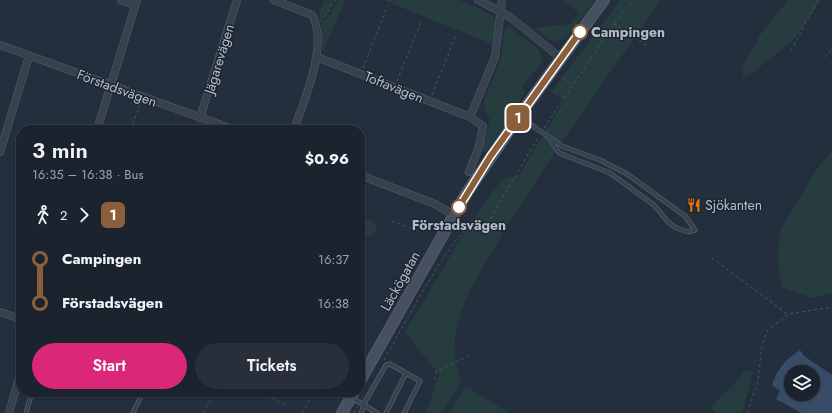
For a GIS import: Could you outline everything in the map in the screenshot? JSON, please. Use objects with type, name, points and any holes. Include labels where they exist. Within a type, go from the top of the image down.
[{"type":"main road","name":"Läckögatan","points":[[365,373],[519,116],[604,0]]},
{"type":"main road","points":[[342,413],[355,397]]},
{"type":"street","points":[[98,125],[136,3],[121,0]]},
{"type":"street","name":"Jägarevägen","points":[[200,118],[237,0]]},
{"type":"street","points":[[274,0],[312,15],[315,25],[317,57],[296,125]]},
{"type":"street","points":[[478,0],[510,17],[562,59]]},
{"type":"street","points":[[469,172],[475,160],[483,132],[483,126],[470,117],[495,57],[502,0]]},
{"type":"street","name":"Förstadsvägen","points":[[0,45],[220,125]]},
{"type":"street","points":[[0,152],[29,56]]},
{"type":"street","name":"Toftavägen","points":[[317,57],[470,117]]},
{"type":"street","points":[[365,177],[435,204],[458,218]]},
{"type":"street","points":[[0,312],[16,317]]},
{"type":"street","points":[[8,413],[16,387]]},
{"type":"lane","points":[[519,116],[562,146],[614,166],[660,196],[685,216],[695,230],[688,232],[676,228],[668,222],[654,205],[610,174],[559,153],[550,139]]},
{"type":"lane","points":[[362,413],[366,400],[386,365],[393,364],[420,381],[404,413]]},
{"type":"lane","points":[[386,413],[406,373]]},
{"type":"lane","points":[[26,413],[31,397]]},
{"type":"lane","points":[[133,413],[141,397]]},
{"type":"lane","points":[[355,397],[365,407],[377,413]]},
{"type":"path","points":[[315,25],[323,22],[336,0]]},
{"type":"path","points":[[382,364],[427,285],[460,234],[469,228],[480,231],[484,229],[542,132],[614,24],[633,0]]},
{"type":"path","points":[[791,51],[818,0]]},
{"type":"path","points":[[361,74],[388,5]]},
{"type":"path","points":[[394,87],[422,20]]},
{"type":"path","points":[[614,24],[649,47]]},
{"type":"path","points":[[430,101],[456,34]]},
{"type":"path","points":[[825,57],[832,50]]},
{"type":"path","points":[[562,77],[573,85]]},
{"type":"path","points":[[132,125],[140,100]]},
{"type":"path","points":[[458,218],[465,230]]},
{"type":"path","points":[[392,221],[420,232]]},
{"type":"path","points":[[712,258],[788,314]]},
{"type":"path","points":[[747,413],[758,382],[762,345],[768,330],[788,314],[832,307]]},
{"type":"path","points":[[435,380],[436,372],[468,356]]},
{"type":"path","points":[[203,413],[212,397]]},
{"type":"path","points":[[271,397],[285,405]]},
{"type":"path","points":[[302,413],[311,397]]},
{"type":"path","points":[[354,413],[355,397]]},
{"type":"green space","points":[[325,0],[334,0],[326,16],[320,20],[319,11]]},
{"type":"green space","points":[[338,0],[345,0],[323,52],[321,24],[328,18]]},
{"type":"green space","points":[[383,0],[459,0],[481,9],[494,17],[495,26],[492,44]]},
{"type":"green space","points":[[563,0],[595,0],[566,38],[554,42],[534,28],[570,24],[579,13]]},
{"type":"green space","points":[[620,0],[661,0],[580,115],[482,268],[469,292],[459,318],[456,331],[456,362],[461,381],[442,413],[426,413],[439,375],[405,332],[461,238],[502,179],[519,175],[564,101],[551,92]]},
{"type":"green space","points":[[788,0],[821,0],[796,37],[748,76],[743,76],[742,68],[760,35]]},
{"type":"green space","points":[[507,26],[539,50],[543,60],[523,86],[525,92],[486,152],[482,151],[490,119],[485,112],[484,100],[501,58],[504,33]]},
{"type":"green space","points":[[832,151],[832,293],[812,298],[783,288],[779,272],[778,253],[780,231],[819,166]]},
{"type":"green space","points":[[368,220],[374,222],[376,228],[374,234],[368,236],[365,235],[365,221]]},
{"type":"green space","points":[[745,370],[753,372],[742,413],[715,413],[712,407],[738,381]]},
{"type":"green space","points":[[466,386],[509,413],[450,413]]},
{"type":"water","points":[[800,350],[804,356],[817,365],[784,365],[784,401],[820,401],[820,367],[832,375],[832,413],[802,413],[776,399],[780,391],[772,385],[774,379],[786,361]]},
{"type":"bus line","name":"1","points":[[459,207],[490,157],[580,32]]},
{"type":"place","name":"Campingen","points":[[580,32]]},
{"type":"place","name":"Sjökanten","points":[[694,205]]},
{"type":"place","name":"Förstadsvägen","points":[[459,207]]}]
